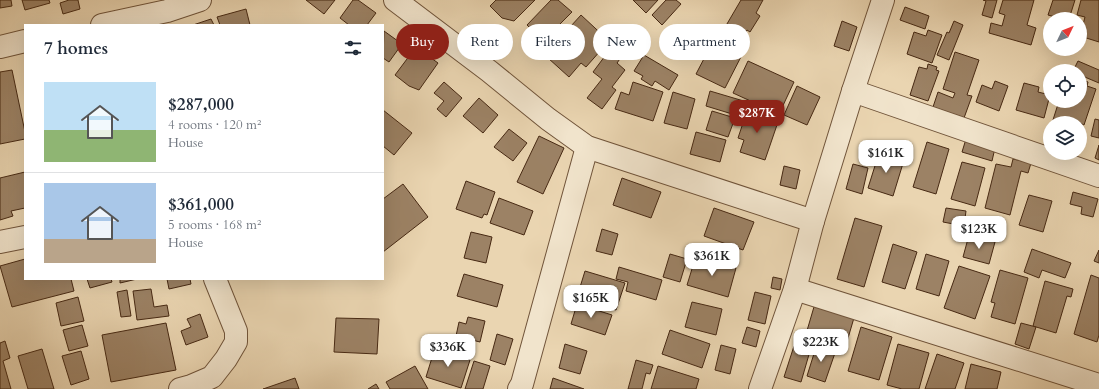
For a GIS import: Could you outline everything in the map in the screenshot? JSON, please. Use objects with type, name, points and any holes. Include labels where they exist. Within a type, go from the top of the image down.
[{"type":"street","points":[[111,24],[139,21],[200,0]]},
{"type":"street","points":[[395,0],[489,71],[548,119],[587,147],[813,221]]},
{"type":"street","points":[[760,389],[795,290],[813,221],[883,0]]},
{"type":"street","points":[[0,47],[24,41]]},
{"type":"street","points":[[853,91],[1099,176]]},
{"type":"street","points":[[519,389],[522,384],[587,147]]},
{"type":"street","points":[[0,242],[24,237]]},
{"type":"street","points":[[180,389],[212,377],[226,359],[236,342],[236,331],[216,280]]},
{"type":"street","points":[[795,290],[1099,385]]},
{"type":"building","points":[[0,0],[11,0],[12,6],[0,8]]},
{"type":"building","points":[[22,0],[49,0],[50,3],[25,10]]},
{"type":"building","points":[[69,0],[78,0],[80,9],[63,14],[60,3]]},
{"type":"building","points":[[306,0],[335,0],[324,14]]},
{"type":"building","points":[[353,0],[358,0],[376,13],[368,24],[348,24],[340,18]]},
{"type":"building","points":[[496,0],[535,0],[514,21],[502,18],[490,6]]},
{"type":"building","points":[[551,0],[558,0],[572,12],[560,24],[528,24]]},
{"type":"building","points":[[633,0],[658,0],[646,13]]},
{"type":"building","points":[[666,0],[676,0],[681,4],[663,24],[661,24],[652,15]]},
{"type":"building","points":[[741,0],[763,0],[756,13],[760,16],[750,32],[750,24],[727,24]]},
{"type":"building","points":[[983,0],[997,0],[992,18],[982,15],[986,1]]},
{"type":"building","points":[[1003,0],[1034,0],[1027,25],[1036,28],[1031,45],[989,33],[991,23],[1002,26],[1005,15],[999,13]]},
{"type":"building","points":[[1053,0],[1075,0],[1071,12],[1049,12]]},
{"type":"building","points":[[1081,0],[1099,0],[1099,42],[1087,38],[1087,12],[1078,12]]},
{"type":"building","points":[[905,7],[929,16],[925,29],[900,20]]},
{"type":"building","points":[[246,9],[250,24],[220,24],[217,17]]},
{"type":"building","points":[[581,15],[593,26],[593,59],[586,67],[581,63],[569,77],[550,60],[585,60],[585,24],[573,24]]},
{"type":"building","points":[[211,19],[214,24],[196,24]]},
{"type":"building","points":[[842,21],[857,27],[849,51],[834,46]]},
{"type":"building","points":[[954,21],[963,25],[949,60],[937,55],[947,32],[949,33]]},
{"type":"building","points":[[928,30],[942,35],[932,63],[907,54],[914,32],[926,36]]},
{"type":"building","points":[[384,31],[396,40],[396,52],[389,62],[384,59]]},
{"type":"building","points":[[955,52],[979,60],[967,95],[972,96],[964,118],[933,107],[938,92],[953,98],[955,93],[943,89]]},
{"type":"building","points":[[651,59],[678,75],[669,90],[655,81],[652,86],[641,79],[643,76],[634,71],[641,60]]},
{"type":"building","points":[[406,60],[434,60],[438,63],[419,90],[409,86],[395,75]]},
{"type":"building","points":[[602,60],[619,60],[617,63],[625,70],[612,87],[616,90],[602,109],[587,98],[602,79],[593,72]]},
{"type":"building","points":[[703,60],[739,60],[725,88],[696,74]]},
{"type":"building","points":[[748,61],[794,82],[779,114],[733,93]]},
{"type":"building","points":[[1078,61],[1085,64],[1076,64]]},
{"type":"building","points":[[928,64],[937,67],[936,70],[939,71],[928,101],[910,95],[919,67],[927,69]]},
{"type":"building","points":[[1087,65],[1099,70],[1099,83],[1087,78]]},
{"type":"building","points":[[12,70],[24,127],[24,139],[0,144],[0,72]]},
{"type":"building","points":[[995,81],[1008,86],[999,111],[976,102],[982,85],[992,89]]},
{"type":"building","points":[[444,82],[462,98],[446,117],[437,109],[444,101],[434,93]]},
{"type":"building","points":[[633,82],[663,92],[653,121],[615,109],[621,92],[629,95]]},
{"type":"building","points":[[1024,83],[1039,87],[1038,92],[1043,93],[1043,108],[1047,108],[1043,118],[1016,110]]},
{"type":"building","points":[[797,86],[820,97],[807,125],[784,115]]},
{"type":"building","points":[[1087,86],[1096,89],[1087,116],[1054,116],[1057,108],[1087,108]]},
{"type":"building","points":[[710,91],[747,102],[742,117],[706,106]]},
{"type":"building","points":[[673,92],[695,99],[687,129],[664,123]]},
{"type":"building","points":[[479,98],[498,115],[483,133],[463,116]]},
{"type":"building","points":[[748,108],[779,119],[765,160],[740,152],[744,140],[738,138]]},
{"type":"building","points":[[384,111],[412,133],[394,155],[384,147]]},
{"type":"building","points":[[712,111],[735,118],[728,137],[706,130]]},
{"type":"building","points":[[1095,119],[1099,120],[1099,138],[1091,136]]},
{"type":"building","points":[[509,129],[527,143],[513,161],[494,147]]},
{"type":"building","points":[[696,132],[726,140],[720,162],[690,154]]},
{"type":"building","points":[[539,136],[564,148],[543,194],[517,182]]},
{"type":"building","points":[[966,139],[995,148],[992,161],[962,152]]},
{"type":"building","points":[[927,142],[949,149],[936,194],[913,187]]},
{"type":"building","points":[[1099,145],[1099,160],[1095,158]]},
{"type":"building","points":[[879,153],[904,160],[893,196],[868,188]]},
{"type":"building","points":[[1013,159],[1031,163],[1028,173],[1021,171],[1010,215],[985,208],[996,164],[1011,167]]},
{"type":"building","points":[[962,162],[985,168],[975,206],[951,199]]},
{"type":"building","points":[[853,164],[868,168],[862,194],[846,189]]},
{"type":"building","points":[[784,166],[800,170],[796,189],[780,185]]},
{"type":"building","points":[[24,172],[24,208],[11,211],[13,216],[0,220],[0,178]]},
{"type":"building","points":[[622,178],[661,192],[651,218],[613,205]]},
{"type":"building","points":[[466,181],[495,192],[487,215],[484,214],[482,218],[456,209]]},
{"type":"building","points":[[403,184],[428,217],[384,251],[384,198]]},
{"type":"building","points":[[1073,192],[1098,199],[1093,217],[1081,214],[1082,207],[1070,204]]},
{"type":"building","points":[[1029,195],[1052,201],[1043,232],[1019,225]]},
{"type":"building","points":[[499,198],[533,211],[524,235],[490,223]]},
{"type":"building","points":[[714,208],[754,222],[743,250],[704,236]]},
{"type":"building","points":[[946,208],[966,211],[964,226],[943,222]]},
{"type":"building","points":[[855,218],[882,226],[864,287],[837,279]]},
{"type":"building","points":[[602,229],[618,234],[612,255],[596,251]]},
{"type":"building","points":[[471,232],[492,237],[486,263],[464,258]]},
{"type":"building","points":[[969,235],[995,242],[989,264],[963,257]]},
{"type":"building","points":[[893,244],[917,252],[905,289],[882,282]]},
{"type":"building","points":[[1032,249],[1071,263],[1065,278],[1042,270],[1039,278],[1024,272]]},
{"type":"building","points":[[1099,250],[1099,263],[1094,261]]},
{"type":"building","points":[[670,254],[687,259],[680,282],[663,277]]},
{"type":"building","points":[[926,254],[949,261],[939,296],[916,289]]},
{"type":"building","points":[[696,256],[736,268],[728,297],[687,285]]},
{"type":"building","points":[[24,259],[24,280],[71,280],[74,291],[12,307],[0,266]]},
{"type":"building","points":[[959,266],[990,276],[975,319],[944,308]]},
{"type":"building","points":[[619,267],[662,280],[656,300],[626,291],[628,282],[616,279]]},
{"type":"building","points":[[1000,270],[1028,278],[1015,324],[991,317],[995,303],[991,302]]},
{"type":"building","points":[[585,271],[625,283],[616,310],[577,297]]},
{"type":"building","points":[[464,274],[503,285],[497,307],[457,296]]},
{"type":"building","points":[[1091,275],[1099,278],[1099,335],[1097,342],[1074,334]]},
{"type":"building","points":[[773,277],[782,279],[780,290],[771,288]]},
{"type":"building","points":[[87,280],[111,280],[112,282],[90,288]]},
{"type":"building","points":[[120,280],[133,280],[120,283]]},
{"type":"building","points":[[167,280],[190,280],[191,284],[169,289]]},
{"type":"building","points":[[1045,281],[1073,289],[1071,297],[1067,296],[1056,333],[1033,326]]},
{"type":"building","points":[[151,289],[154,307],[167,305],[169,316],[137,320],[133,291]]},
{"type":"building","points":[[127,290],[131,316],[121,317],[117,292]]},
{"type":"building","points":[[755,292],[771,296],[765,324],[748,320]]},
{"type":"building","points":[[78,297],[84,321],[61,326],[56,303]]},
{"type":"building","points":[[816,300],[856,311],[846,345],[832,341],[834,334],[823,331],[821,338],[806,334]]},
{"type":"building","points":[[692,302],[722,309],[716,335],[685,327]]},
{"type":"building","points":[[577,304],[612,315],[605,335],[571,324]]},
{"type":"building","points":[[200,314],[208,337],[186,345],[181,331],[191,327],[187,319]]},
{"type":"building","points":[[468,317],[485,321],[480,342],[456,336],[459,322],[466,324]]},
{"type":"building","points":[[336,318],[379,319],[377,354],[334,352]]},
{"type":"building","points":[[166,323],[176,370],[111,382],[102,335]]},
{"type":"building","points":[[1021,323],[1036,327],[1029,349],[1015,344]]},
{"type":"building","points":[[82,325],[88,346],[69,351],[63,330]]},
{"type":"building","points":[[747,327],[760,331],[756,347],[742,343]]},
{"type":"building","points":[[861,327],[892,337],[879,380],[848,371]]},
{"type":"building","points":[[670,330],[710,344],[702,368],[662,354]]},
{"type":"building","points":[[497,334],[513,339],[505,365],[490,360]]},
{"type":"building","points":[[5,341],[10,358],[3,361],[11,389],[0,389],[0,343]]},
{"type":"building","points":[[565,344],[587,351],[580,374],[559,368]]},
{"type":"building","points":[[817,344],[836,350],[825,382],[807,376]]},
{"type":"building","points":[[898,344],[929,353],[919,389],[902,389],[887,385]]},
{"type":"building","points":[[721,345],[736,349],[730,374],[715,370]]},
{"type":"building","points":[[794,346],[810,351],[801,382],[784,377]]},
{"type":"building","points":[[435,348],[470,360],[461,388],[426,377]]},
{"type":"building","points":[[42,349],[54,389],[28,389],[18,356]]},
{"type":"building","points":[[81,351],[89,379],[71,385],[62,356]]},
{"type":"building","points":[[937,354],[964,363],[955,389],[925,389]]},
{"type":"building","points":[[636,360],[653,365],[650,374],[646,373],[642,389],[628,389]]},
{"type":"building","points":[[474,361],[490,366],[483,389],[465,389]]},
{"type":"building","points":[[971,364],[1001,372],[997,389],[965,389]]},
{"type":"building","points":[[415,366],[428,389],[390,389],[386,382]]},
{"type":"building","points":[[658,366],[699,379],[696,389],[651,389]]},
{"type":"building","points":[[295,378],[299,389],[263,389]]},
{"type":"building","points":[[553,378],[584,389],[550,389]]},
{"type":"building","points":[[376,384],[379,389],[368,389]]}]
